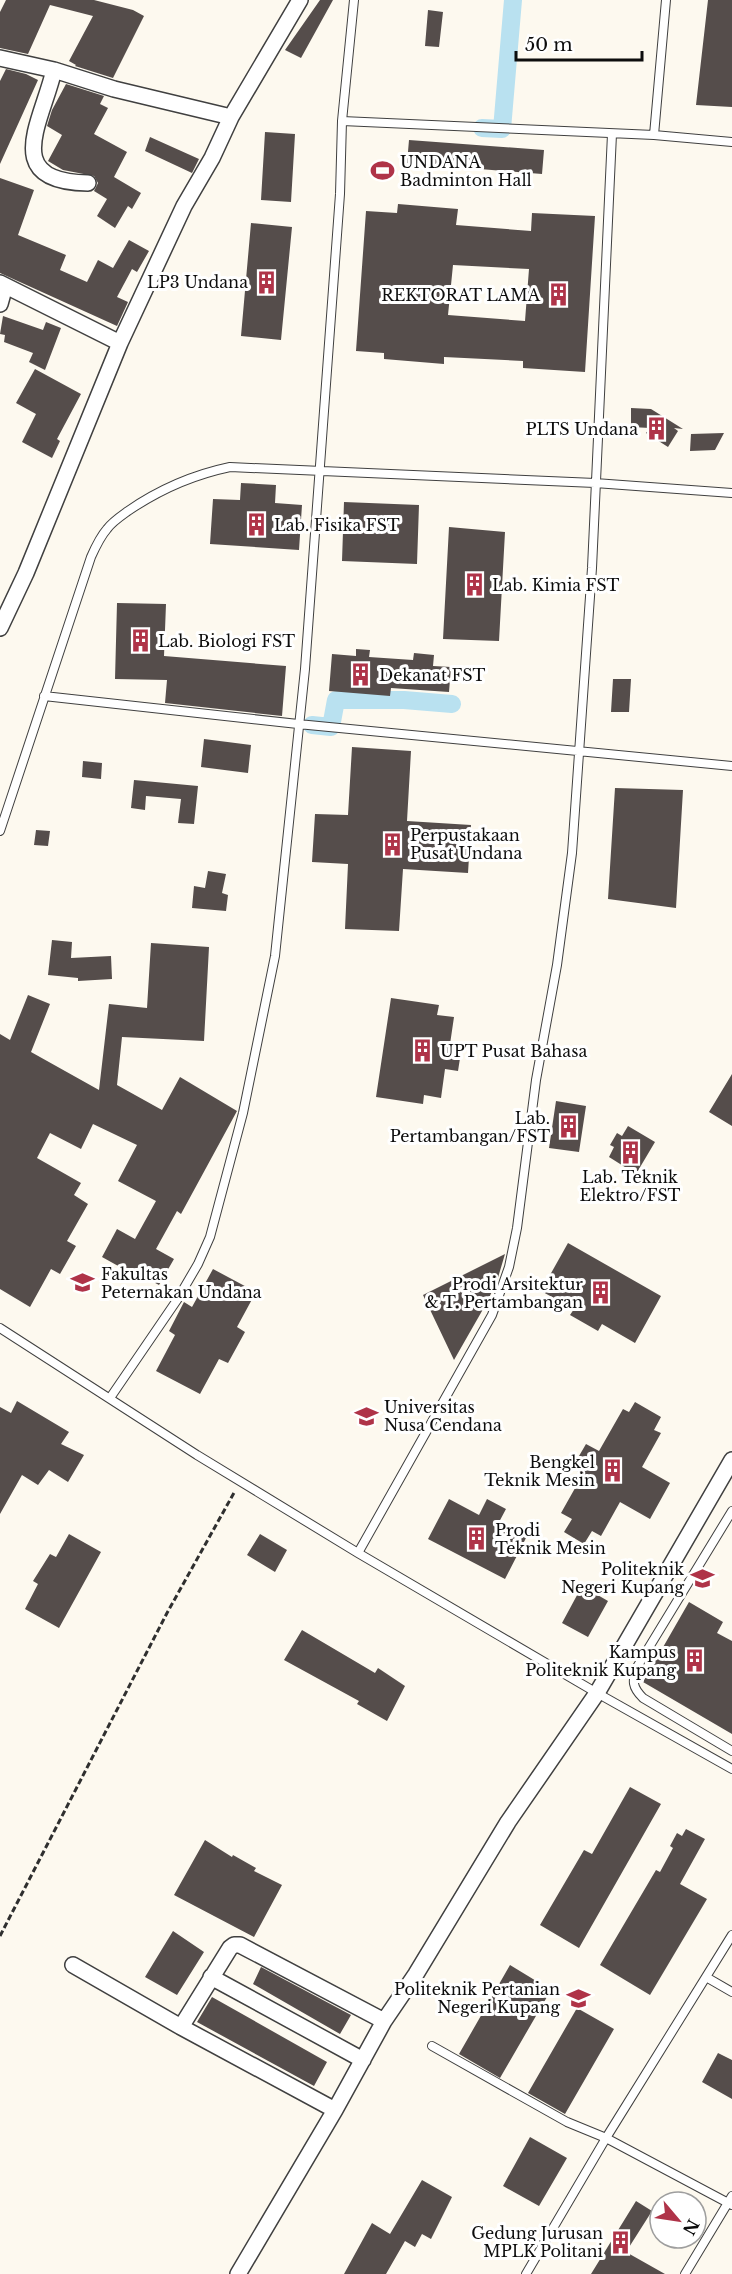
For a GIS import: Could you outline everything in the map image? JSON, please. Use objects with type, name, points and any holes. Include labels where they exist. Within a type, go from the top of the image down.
[{"type":"street","points":[[0,628],[26,573],[120,343],[184,206],[212,158],[231,117],[300,0]]},
{"type":"street","points":[[0,58],[54,70],[114,89],[231,117]]},
{"type":"street","points":[[54,70],[35,134],[33,158],[37,166],[50,176],[67,183],[88,183]]},
{"type":"street","points":[[0,304],[2,284],[120,343]]},
{"type":"street","points":[[238,2274],[335,2110],[384,2021],[416,1974],[508,1822],[597,1693],[732,1460]]},
{"type":"street","points":[[181,2027],[211,1977],[234,1945],[240,1945],[384,2021]]},
{"type":"street","points":[[73,1965],[181,2027],[335,2110]]},
{"type":"street","points":[[211,1977],[363,2060]]},
{"type":"lane","points":[[110,1398],[177,1300],[198,1264],[210,1237],[243,1113],[275,956],[305,669],[339,194],[342,121],[354,0]]},
{"type":"lane","points":[[654,135],[666,0]]},
{"type":"lane","points":[[342,121],[654,135],[732,141]]},
{"type":"lane","points":[[358,1553],[492,1316],[509,1267],[516,1228],[536,1080],[552,995],[572,853],[592,568],[612,134]]},
{"type":"lane","points":[[0,831],[91,558],[107,528],[146,498],[201,473],[230,467],[595,483],[732,493]]},
{"type":"lane","points":[[44,696],[298,724],[732,766]]},
{"type":"lane","points":[[0,1329],[240,1482],[358,1553],[732,1769]]},
{"type":"lane","points":[[732,1511],[637,1667],[632,1681],[642,1698],[732,1751]]},
{"type":"lane","points":[[526,2274],[606,2138],[732,1935]]},
{"type":"lane","points":[[706,1977],[732,1992]]},
{"type":"lane","points":[[432,2046],[567,2122],[606,2138],[731,2201],[685,2274]]},
{"type":"path","points":[[0,1936],[167,1613],[240,1482]]},
{"type":"building","points":[[6,0],[94,0],[133,10],[144,16],[113,78],[75,66],[69,61],[93,16],[50,5],[28,54],[0,48],[0,12]]},
{"type":"building","points":[[320,0],[333,0],[301,58],[285,50]]},
{"type":"building","points":[[708,0],[732,0],[732,107],[696,105]]},
{"type":"building","points":[[428,10],[443,12],[439,47],[425,46]]},
{"type":"building","points":[[6,69],[38,80],[0,164],[0,81]]},
{"type":"building","points":[[66,84],[104,96],[100,104],[108,108],[94,134],[127,152],[114,177],[141,193],[132,209],[128,206],[115,228],[97,216],[107,199],[94,191],[98,183],[94,176],[63,170],[48,161],[62,135],[47,126],[52,110]]},
{"type":"building","points":[[265,132],[295,134],[291,202],[261,200]]},
{"type":"building","points":[[150,137],[199,159],[192,173],[145,151]]},
{"type":"building","points":[[409,140],[544,150],[542,174],[407,163]]},
{"type":"building","points":[[0,178],[34,190],[18,235],[66,255],[60,270],[87,282],[98,260],[113,268],[129,240],[149,251],[137,272],[132,269],[117,297],[128,302],[117,326],[0,273]]},
{"type":"building","points":[[398,204],[458,209],[456,225],[531,231],[532,213],[595,216],[585,372],[523,368],[523,361],[444,357],[444,364],[384,359],[384,353],[356,351],[366,211],[397,213]],"holes":[[[453,265],[529,269],[525,321],[448,315]]]},
{"type":"building","name":"LP3 Undana","points":[[251,223],[292,227],[281,340],[241,336]]},
{"type":"building","points":[[3,316],[43,330],[46,322],[61,328],[45,370],[29,362],[33,353],[4,342],[5,335],[0,334]]},
{"type":"building","points":[[35,369],[81,394],[57,439],[60,441],[52,458],[22,442],[36,414],[16,403]]},
{"type":"building","points":[[631,408],[651,409],[683,429],[674,428],[678,431],[668,447],[646,433],[650,428],[631,427]]},
{"type":"building","points":[[724,433],[715,450],[690,451],[691,434]]},
{"type":"building","name":"Lab. Fisika FST","points":[[241,483],[276,485],[275,503],[302,505],[299,550],[210,544],[213,499],[240,500]]},
{"type":"building","points":[[344,502],[419,505],[417,564],[342,561]]},
{"type":"building","name":"Lab. Kimia FST","points":[[449,527],[505,532],[499,641],[443,639]]},
{"type":"building","points":[[117,603],[166,604],[164,656],[286,666],[282,716],[165,703],[167,680],[115,679]]},
{"type":"building","points":[[356,649],[370,650],[369,657],[413,660],[414,653],[434,655],[433,666],[451,667],[449,692],[391,688],[390,696],[329,691],[332,654],[356,656]]},
{"type":"building","points":[[613,679],[631,679],[629,712],[611,712]]},
{"type":"building","points":[[204,739],[251,745],[248,773],[201,767]]},
{"type":"building","name":"Perpustakaan Pusat Undana","points":[[352,747],[411,751],[407,821],[471,825],[468,873],[403,869],[399,931],[345,929],[348,864],[312,862],[315,814],[348,815]]},
{"type":"building","points":[[83,761],[102,763],[101,779],[82,777]]},
{"type":"building","points":[[134,780],[198,786],[194,824],[178,823],[181,799],[146,796],[145,810],[131,808]]},
{"type":"building","points":[[615,788],[683,790],[676,908],[608,899]]},
{"type":"building","points":[[36,830],[50,831],[48,846],[34,845]]},
{"type":"building","points":[[208,871],[226,874],[222,893],[228,895],[226,911],[192,908],[194,886],[205,888]]},
{"type":"building","points":[[52,940],[72,942],[71,958],[111,956],[112,979],[78,981],[78,978],[48,975]]},
{"type":"building","points":[[151,943],[209,947],[204,1041],[122,1037],[117,1085],[162,1110],[180,1077],[237,1111],[181,1214],[177,1211],[156,1249],[174,1259],[159,1285],[140,1275],[136,1282],[117,1272],[120,1267],[102,1257],[117,1229],[135,1239],[156,1201],[118,1181],[137,1145],[93,1124],[81,1149],[50,1133],[37,1158],[81,1183],[74,1195],[88,1204],[67,1241],[76,1246],[60,1274],[51,1269],[30,1307],[0,1289],[0,1034],[10,1040],[28,995],[50,1004],[31,1052],[99,1090],[109,1004],[147,1008]]},
{"type":"building","name":"UPT Pusat Bahasa","points":[[391,998],[439,1005],[437,1015],[454,1017],[449,1051],[461,1052],[458,1071],[445,1069],[441,1098],[424,1095],[423,1104],[376,1097]]},
{"type":"building","points":[[732,1074],[732,1126],[709,1112]]},
{"type":"building","name":"Lab. Pertambangan/FST","points":[[556,1101],[586,1106],[579,1152],[549,1148]]},
{"type":"building","name":"Lab. Teknik Elektro/FST","points":[[628,1126],[655,1142],[636,1174],[609,1157],[614,1147],[610,1145],[617,1133],[622,1136]]},
{"type":"building","name":"Prodi Arsitektur & T. Pertambangan","points":[[568,1243],[661,1296],[635,1343],[602,1324],[598,1331],[570,1315],[574,1309],[541,1291]]},
{"type":"building","points":[[505,1254],[497,1281],[486,1304],[454,1360],[423,1295]]},
{"type":"building","points":[[213,1269],[256,1292],[237,1327],[245,1332],[228,1363],[219,1359],[200,1394],[156,1371],[175,1335],[169,1331],[184,1302],[192,1307]]},
{"type":"building","points":[[17,1401],[69,1432],[61,1444],[84,1455],[68,1482],[49,1470],[38,1485],[22,1475],[0,1514],[0,1407],[11,1413]]},
{"type":"building","name":"Bengkel Teknik Mesin","points":[[635,1402],[661,1417],[654,1430],[661,1433],[642,1467],[670,1483],[650,1519],[620,1502],[601,1536],[592,1531],[584,1544],[564,1532],[572,1519],[561,1513],[583,1474],[572,1468],[586,1444],[599,1451],[623,1409],[629,1412]]},
{"type":"building","name":"Prodi Teknik Mesin","points":[[449,1499],[479,1515],[487,1499],[506,1509],[498,1524],[526,1538],[505,1579],[428,1539]]},
{"type":"building","points":[[69,1534],[101,1552],[59,1628],[25,1609],[38,1584],[33,1581],[50,1554],[56,1557]]},
{"type":"building","points":[[260,1534],[287,1550],[275,1572],[247,1555]]},
{"type":"building","points":[[582,1586],[608,1601],[588,1637],[562,1623]]},
{"type":"building","name":"Kampus Politeknik Kupang","points":[[689,1602],[723,1622],[717,1633],[732,1641],[732,1734],[643,1682]]},
{"type":"building","points":[[302,1630],[375,1673],[378,1668],[405,1686],[387,1721],[357,1704],[359,1701],[284,1660]]},
{"type":"building","points":[[630,1787],[661,1804],[579,1948],[540,1925],[584,1850],[592,1854]]},
{"type":"building","points":[[686,1829],[705,1839],[680,1884],[707,1899],[650,1995],[600,1965],[656,1870],[660,1872],[673,1848],[670,1846],[677,1833],[682,1836]]},
{"type":"building","points":[[205,1840],[232,1857],[233,1855],[256,1868],[254,1871],[282,1885],[254,1937],[174,1895]]},
{"type":"building","points":[[173,1931],[204,1952],[177,1995],[145,1977]]},
{"type":"building","points":[[510,1965],[551,1990],[500,2078],[459,2054]]},
{"type":"building","points":[[261,1967],[351,2015],[340,2034],[253,1984]]},
{"type":"building","points":[[212,1997],[327,2062],[314,2086],[197,2022]]},
{"type":"building","points":[[577,2008],[614,2029],[565,2114],[528,2093]]},
{"type":"building","points":[[718,2053],[732,2060],[732,2099],[702,2082]]},
{"type":"building","points":[[530,2137],[567,2158],[539,2206],[503,2186]]},
{"type":"building","points":[[422,2180],[452,2197],[431,2239],[422,2234],[415,2247],[405,2241],[386,2274],[344,2274],[372,2223],[390,2234]]},
{"type":"building","name":"Gedung Jurusan MPLK Politani","points":[[636,2201],[648,2208],[648,2217],[626,2252],[665,2274],[591,2274]]},
{"type":"waterway","points":[[482,128],[502,129],[513,0]]},
{"type":"waterway","points":[[312,725],[331,727],[336,700],[404,700],[452,704]]},
{"type":"place","name":"UNDANA Badminton Hall","points":[[382,171]]},
{"type":"place","name":"LP3 Undana","points":[[266,282]]},
{"type":"place","name":"REKTORAT LAMA","points":[[558,295]]},
{"type":"place","name":"PLTS Undana","points":[[656,429]]},
{"type":"place","name":"Lab. Fisika FST","points":[[256,525]]},
{"type":"place","name":"Lab. Kimia FST","points":[[474,585]]},
{"type":"place","name":"Lab. Biologi FST","points":[[140,641]]},
{"type":"place","name":"Dekanat FST","points":[[361,675]]},
{"type":"place","name":"Perpustakaan Pusat Undana","points":[[392,844]]},
{"type":"place","name":"UPT Pusat Bahasa","points":[[422,1051]]},
{"type":"place","name":"Lab. Pertambangan/FST","points":[[568,1127]]},
{"type":"place","name":"Lab. Teknik Elektro/FST","points":[[630,1152]]},
{"type":"place","name":"Fakultas Peternakan Undana","points":[[83,1283]]},
{"type":"place","name":"Prodi Arsitektur & T. Pertambangan","points":[[601,1293]]},
{"type":"place","name":"Universitas Nusa Cendana","points":[[366,1416]]},
{"type":"place","name":"Bengkel Teknik Mesin","points":[[613,1471]]},
{"type":"place","name":"Prodi Teknik Mesin","points":[[477,1539]]},
{"type":"place","name":"Politeknik Negeri Kupang","points":[[702,1578]]},
{"type":"place","name":"Kampus Politeknik Kupang","points":[[694,1661]]},
{"type":"place","name":"Politeknik Pertanian Negeri Kupang","points":[[578,1998]]},
{"type":"place","name":"Gedung Jurusan MPLK Politani","points":[[621,2242]]}]
